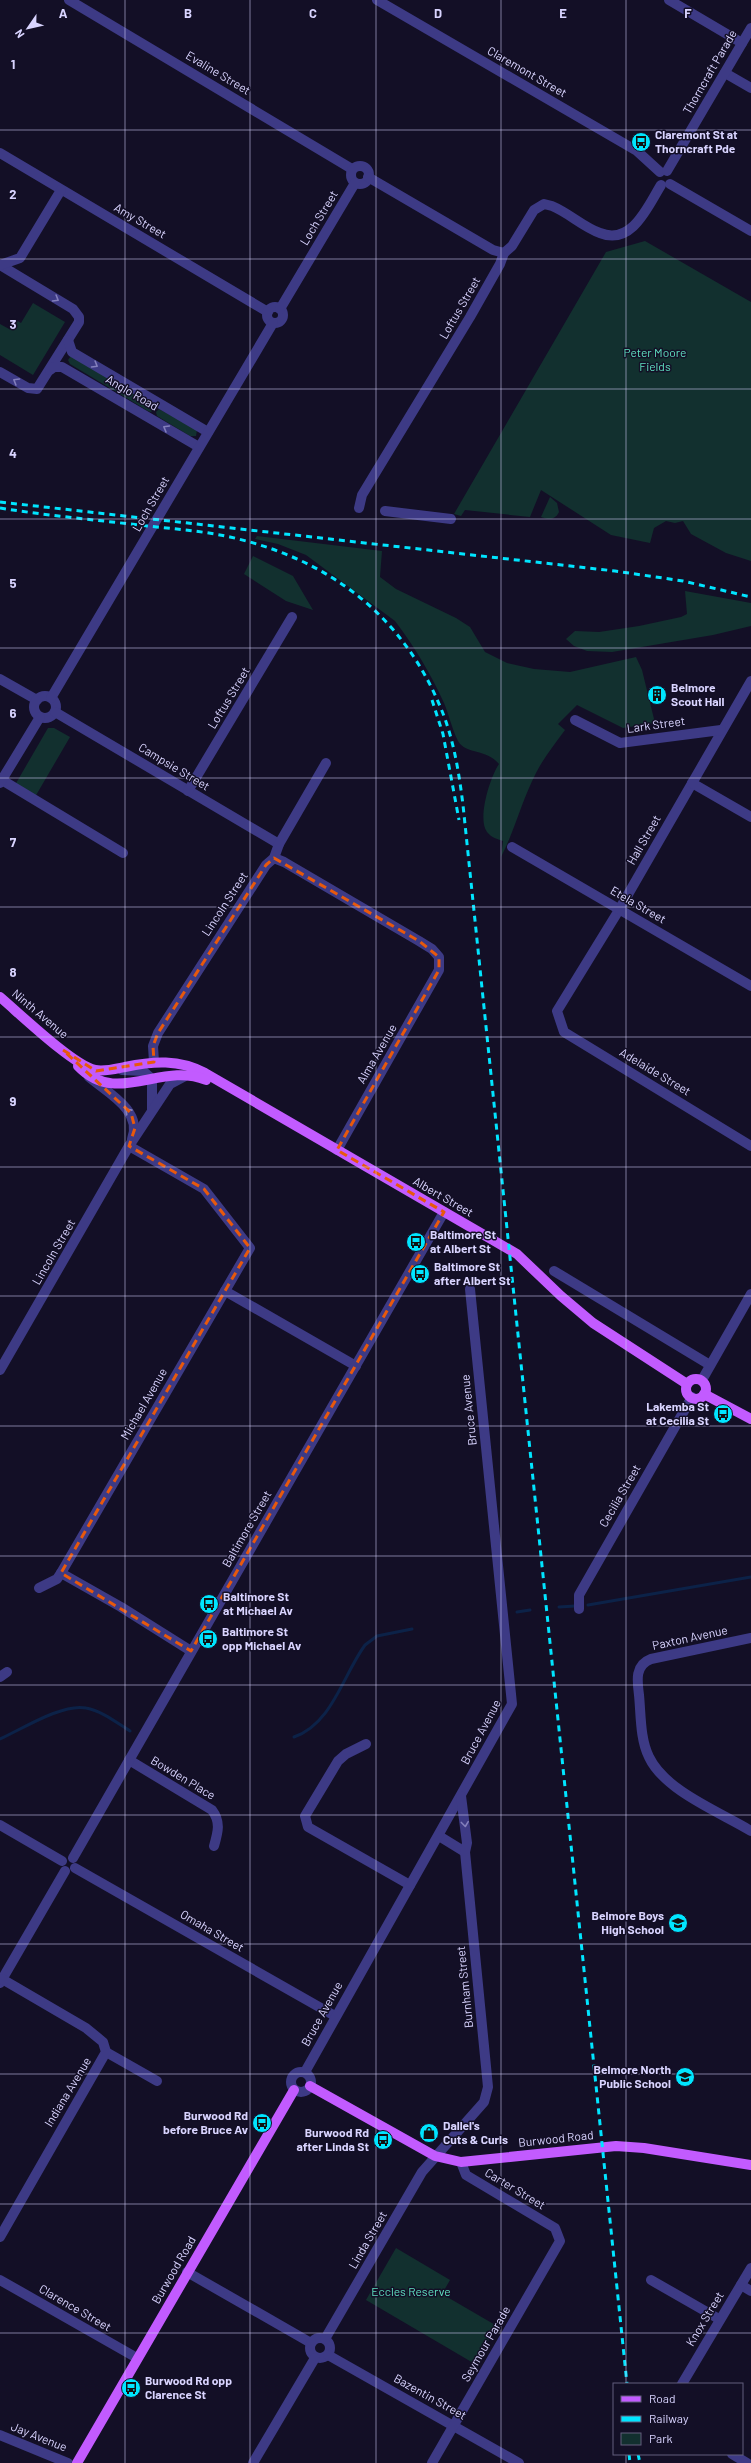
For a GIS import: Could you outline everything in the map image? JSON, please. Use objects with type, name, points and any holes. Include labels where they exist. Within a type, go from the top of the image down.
[{"type":"main road","name":"Ninth Avenue","points":[[0,998],[63,1050]]},
{"type":"main road","name":"Albert Street","points":[[63,1050],[86,1075],[96,1080],[118,1085],[176,1074],[195,1075],[253,1101]]},
{"type":"main road","name":"Albert Street","points":[[63,1050],[88,1068],[96,1071],[154,1062],[172,1062],[188,1065],[517,1254],[561,1296],[593,1323],[687,1384]]},
{"type":"main road","points":[[692,1380],[702,1380],[705,1385],[704,1394],[699,1398],[692,1397],[688,1393],[687,1384],[692,1380]]},
{"type":"main road","points":[[704,1394],[751,1420]]},
{"type":"main road","name":"Burwood Road","points":[[310,2086],[435,2156],[461,2162],[616,2146],[644,2148],[751,2165]]},
{"type":"main road","name":"Burwood Road","points":[[77,2463],[294,2090]]},
{"type":"street","name":"Evaline Street","points":[[69,0],[352,169]]},
{"type":"street","name":"Claremont Street","points":[[377,0],[637,151],[664,172]]},
{"type":"street","points":[[669,0],[742,43]]},
{"type":"street","name":"Thorncraft Parade","points":[[664,172],[751,28]]},
{"type":"street","points":[[725,73],[751,88]]},
{"type":"street","name":"Amy Street","points":[[0,153],[268,312]]},
{"type":"street","points":[[357,166],[364,167],[368,171],[368,177],[363,183],[355,183],[351,178],[352,169],[357,166]]},
{"type":"street","points":[[664,172],[658,179],[666,185],[751,231]]},
{"type":"street","points":[[368,177],[493,250],[504,253]]},
{"type":"street","name":"Loch Street","points":[[280,308],[355,183]]},
{"type":"street","name":"Loftus Street","points":[[360,508],[362,495],[470,317],[500,264],[504,253],[512,246],[532,213],[544,204],[557,208],[601,234],[612,235],[625,232],[637,224],[666,185]]},
{"type":"street","points":[[23,279],[20,258],[61,190]]},
{"type":"street","points":[[0,265],[20,258]]},
{"type":"street","points":[[0,265],[77,312],[79,322],[40,385],[32,390],[0,372]]},
{"type":"street","points":[[273,307],[280,308],[284,315],[282,320],[273,323],[269,320],[268,312],[273,307]]},
{"type":"street","name":"Loch Street","points":[[51,698],[273,323]]},
{"type":"street","name":"Anglo Road","points":[[68,340],[72,352],[208,432]]},
{"type":"street","name":"Anglo Road","points":[[50,370],[54,367],[62,368],[199,447]]},
{"type":"street","points":[[385,511],[451,519]]},
{"type":"street","name":"Loftus Street","points":[[188,791],[292,617]]},
{"type":"street","points":[[0,679],[37,700]]},
{"type":"street","name":"Hall Street","points":[[557,1011],[619,910],[721,730],[751,681]]},
{"type":"street","points":[[45,696],[51,698],[56,706],[55,712],[51,717],[40,717],[34,710],[37,700],[45,696]]},
{"type":"street","name":"Campsie Street","points":[[55,712],[279,844]]},
{"type":"street","points":[[40,717],[1,781],[123,853]]},
{"type":"street","name":"Lark Street","points":[[575,720],[620,743],[721,730]]},
{"type":"street","name":"Lincoln Street","points":[[154,1062],[153,1046],[158,1033],[266,865],[274,858],[279,844],[326,763]]},
{"type":"street","points":[[692,783],[751,817]]},
{"type":"street","name":"Etela Street","points":[[512,847],[751,986]]},
{"type":"street","name":"Alma Avenue","points":[[274,858],[284,862],[432,949],[439,957],[439,970],[337,1150]]},
{"type":"street","name":"Adelaide Street","points":[[557,1011],[564,1032],[751,1146]]},
{"type":"street","points":[[112,1069],[143,1071],[152,1079],[151,1114]]},
{"type":"street","name":"Lincoln Street","points":[[86,1075],[126,1108],[134,1118],[136,1128],[129,1146]]},
{"type":"street","name":"Lincoln Street","points":[[0,1370],[129,1146],[173,1081],[195,1075]]},
{"type":"street","name":"Michael Avenue","points":[[38,1588],[57,1579],[62,1574],[250,1248],[204,1189],[129,1146]]},
{"type":"street","name":"Baltimore Street","points":[[73,1858],[444,1212]]},
{"type":"street","points":[[554,1271],[710,1365]]},
{"type":"street","name":"Bruce Avenue","points":[[305,2072],[335,2016],[439,1836],[512,1704],[470,1289]]},
{"type":"street","points":[[225,1291],[356,1366]]},
{"type":"street","points":[[702,1380],[751,1294]]},
{"type":"street","name":"Cecilia Street","points":[[579,1609],[579,1594],[692,1397]]},
{"type":"street","points":[[62,1574],[121,1607],[191,1652]]},
{"type":"street","name":"Paxton Avenue","points":[[751,1638],[651,1659],[645,1661],[637,1674],[643,1737],[648,1756],[657,1771],[672,1785],[751,1831]]},
{"type":"street","points":[[366,1744],[346,1754],[338,1761],[305,1816],[305,1822],[308,1827],[410,1885]]},
{"type":"street","name":"Bowden Place","points":[[129,1760],[212,1810],[218,1827],[214,1846]]},
{"type":"street","name":"Burnham Street","points":[[435,2156],[484,2102],[488,2087],[465,1852],[467,1842],[461,1796]]},
{"type":"street","points":[[0,1825],[62,1861]]},
{"type":"street","points":[[439,1836],[465,1852]]},
{"type":"street","points":[[1,1981],[76,1861],[73,1858],[65,1857],[62,1861],[62,1868],[70,1870]]},
{"type":"street","name":"Omaha Street","points":[[70,1870],[335,2016]]},
{"type":"street","name":"Indiana Avenue","points":[[0,2237],[106,2052],[103,2042],[86,2028],[1,1981]]},
{"type":"street","points":[[106,2052],[157,2081]]},
{"type":"street","points":[[305,2072],[311,2078],[310,2086],[304,2092],[294,2090],[291,2084],[292,2077],[296,2073],[305,2072]]},
{"type":"street","name":"Linda Street","points":[[325,2339],[422,2172],[435,2156]]},
{"type":"street","name":"Carter Street","points":[[461,2162],[466,2176],[549,2224],[558,2232],[559,2237]]},
{"type":"street","name":"Seymour Parade","points":[[432,2463],[558,2246],[559,2237]]},
{"type":"street","name":"Knox Street","points":[[683,2383],[719,2319],[751,2268]]},
{"type":"street","points":[[187,2272],[311,2343]]},
{"type":"street","name":"Clarence Street","points":[[0,2280],[137,2358]]},
{"type":"street","points":[[651,2280],[719,2319]]},
{"type":"street","points":[[741,2285],[751,2290]]},
{"type":"street","points":[[318,2338],[325,2339],[330,2347],[328,2355],[322,2358],[315,2358],[310,2353],[311,2343],[318,2338]]},
{"type":"street","name":"Bazentin Street","points":[[328,2355],[519,2463]]},
{"type":"street","points":[[253,2463],[315,2358]]},
{"type":"street","name":"Jay Avenue","points":[[0,2435],[68,2463]]},
{"type":"street","points":[[734,2455],[747,2463]]},
{"type":"highlighted area","points":[[274,858],[419,941],[439,957],[439,970],[337,1150],[444,1212],[191,1651],[61,1573],[250,1248],[204,1189],[129,1146],[135,1128],[131,1113],[63,1050],[96,1071],[154,1062],[153,1046],[158,1033],[266,865]]},
{"type":"green space","name":"Peter Moore Fields","points":[[645,241],[751,302],[751,561],[726,553],[691,534],[683,521],[675,523],[666,521],[654,528],[650,543],[611,535],[541,490],[530,517],[465,510],[461,516],[454,514],[606,252]]},
{"type":"green space","points":[[33,303],[65,322],[33,375],[0,355],[0,324],[11,330],[16,320],[21,323]]},
{"type":"green space","points":[[71,356],[154,405],[155,408],[151,412],[148,411],[70,364],[68,360]]},
{"type":"green space","points":[[159,409],[197,430],[196,436],[190,436],[157,416],[156,412]]},
{"type":"green space","points":[[550,497],[557,503],[559,512],[556,517],[547,519],[541,517]]},
{"type":"green space","points":[[257,536],[382,551],[380,577],[396,589],[456,618],[470,627],[485,652],[507,663],[534,669],[570,672],[636,657],[642,670],[655,723],[623,728],[577,705],[558,724],[565,730],[546,756],[536,773],[501,857],[503,841],[493,837],[487,832],[484,826],[483,818],[486,798],[495,770],[499,764],[494,759],[482,753],[466,748],[458,741],[434,681],[409,640],[395,621],[306,555],[278,544],[255,539]]},
{"type":"green space","points":[[253,556],[293,576],[313,610],[286,601],[244,574]]},
{"type":"green space","points":[[685,591],[751,603],[751,626],[713,635],[612,652],[587,651],[574,646],[566,639],[575,631],[599,632],[639,626],[681,617],[687,614]]},
{"type":"green space","points":[[48,728],[54,728],[70,737],[35,797],[15,785]]},
{"type":"green space","name":"Eccles Reserve","points":[[396,2248],[450,2280],[442,2294],[497,2326],[475,2364],[366,2300]]},
{"type":"waterway","points":[[588,1605],[751,1577]]},
{"type":"waterway","points":[[559,1607],[575,1606]]},
{"type":"waterway","points":[[517,1612],[530,1610]]},
{"type":"waterway","points":[[294,1737],[307,1731],[327,1710],[336,1697],[365,1645],[377,1636],[412,1629]]},
{"type":"waterway","points":[[0,1739],[54,1713],[77,1707],[98,1712],[130,1731]]},
{"type":"railway","points":[[0,502],[615,571],[683,581],[751,597]]},
{"type":"railway","points":[[0,508],[55,516],[189,530],[220,535],[266,547],[300,560],[331,577],[359,597],[384,620],[407,647],[426,677],[446,722],[456,757],[463,805],[627,2383]]},
{"type":"railway","points":[[432,700],[443,734],[459,820]]},
{"type":"railway","points":[[629,2455],[630,2463]]},
{"type":"railway","points":[[638,2455],[640,2463]]},
{"type":"place","name":"Claremont St at Thorncraft Pde","points":[[641,142]]},
{"type":"place","name":"Belmore Scout Hall","points":[[657,695]]},
{"type":"place","name":"Baltimore St at Albert St","points":[[416,1242]]},
{"type":"place","name":"Baltimore St after Albert St","points":[[420,1274]]},
{"type":"place","name":"Lakemba St at Cecilia St","points":[[723,1414]]},
{"type":"place","name":"Baltimore St at Michael Av","points":[[209,1604]]},
{"type":"place","name":"Baltimore St opp Michael Av","points":[[208,1639]]},
{"type":"place","name":"Belmore Boys High School","points":[[678,1923]]},
{"type":"place","name":"Belmore North Public School","points":[[685,2077]]},
{"type":"place","name":"Burwood Rd before Bruce Av","points":[[262,2123]]},
{"type":"place","name":"Dallel's Cuts & Curls","points":[[429,2133]]},
{"type":"place","name":"Burwood Rd after Linda St","points":[[383,2140]]},
{"type":"place","name":"Burwood Rd opp Clarence St","points":[[131,2388]]}]
